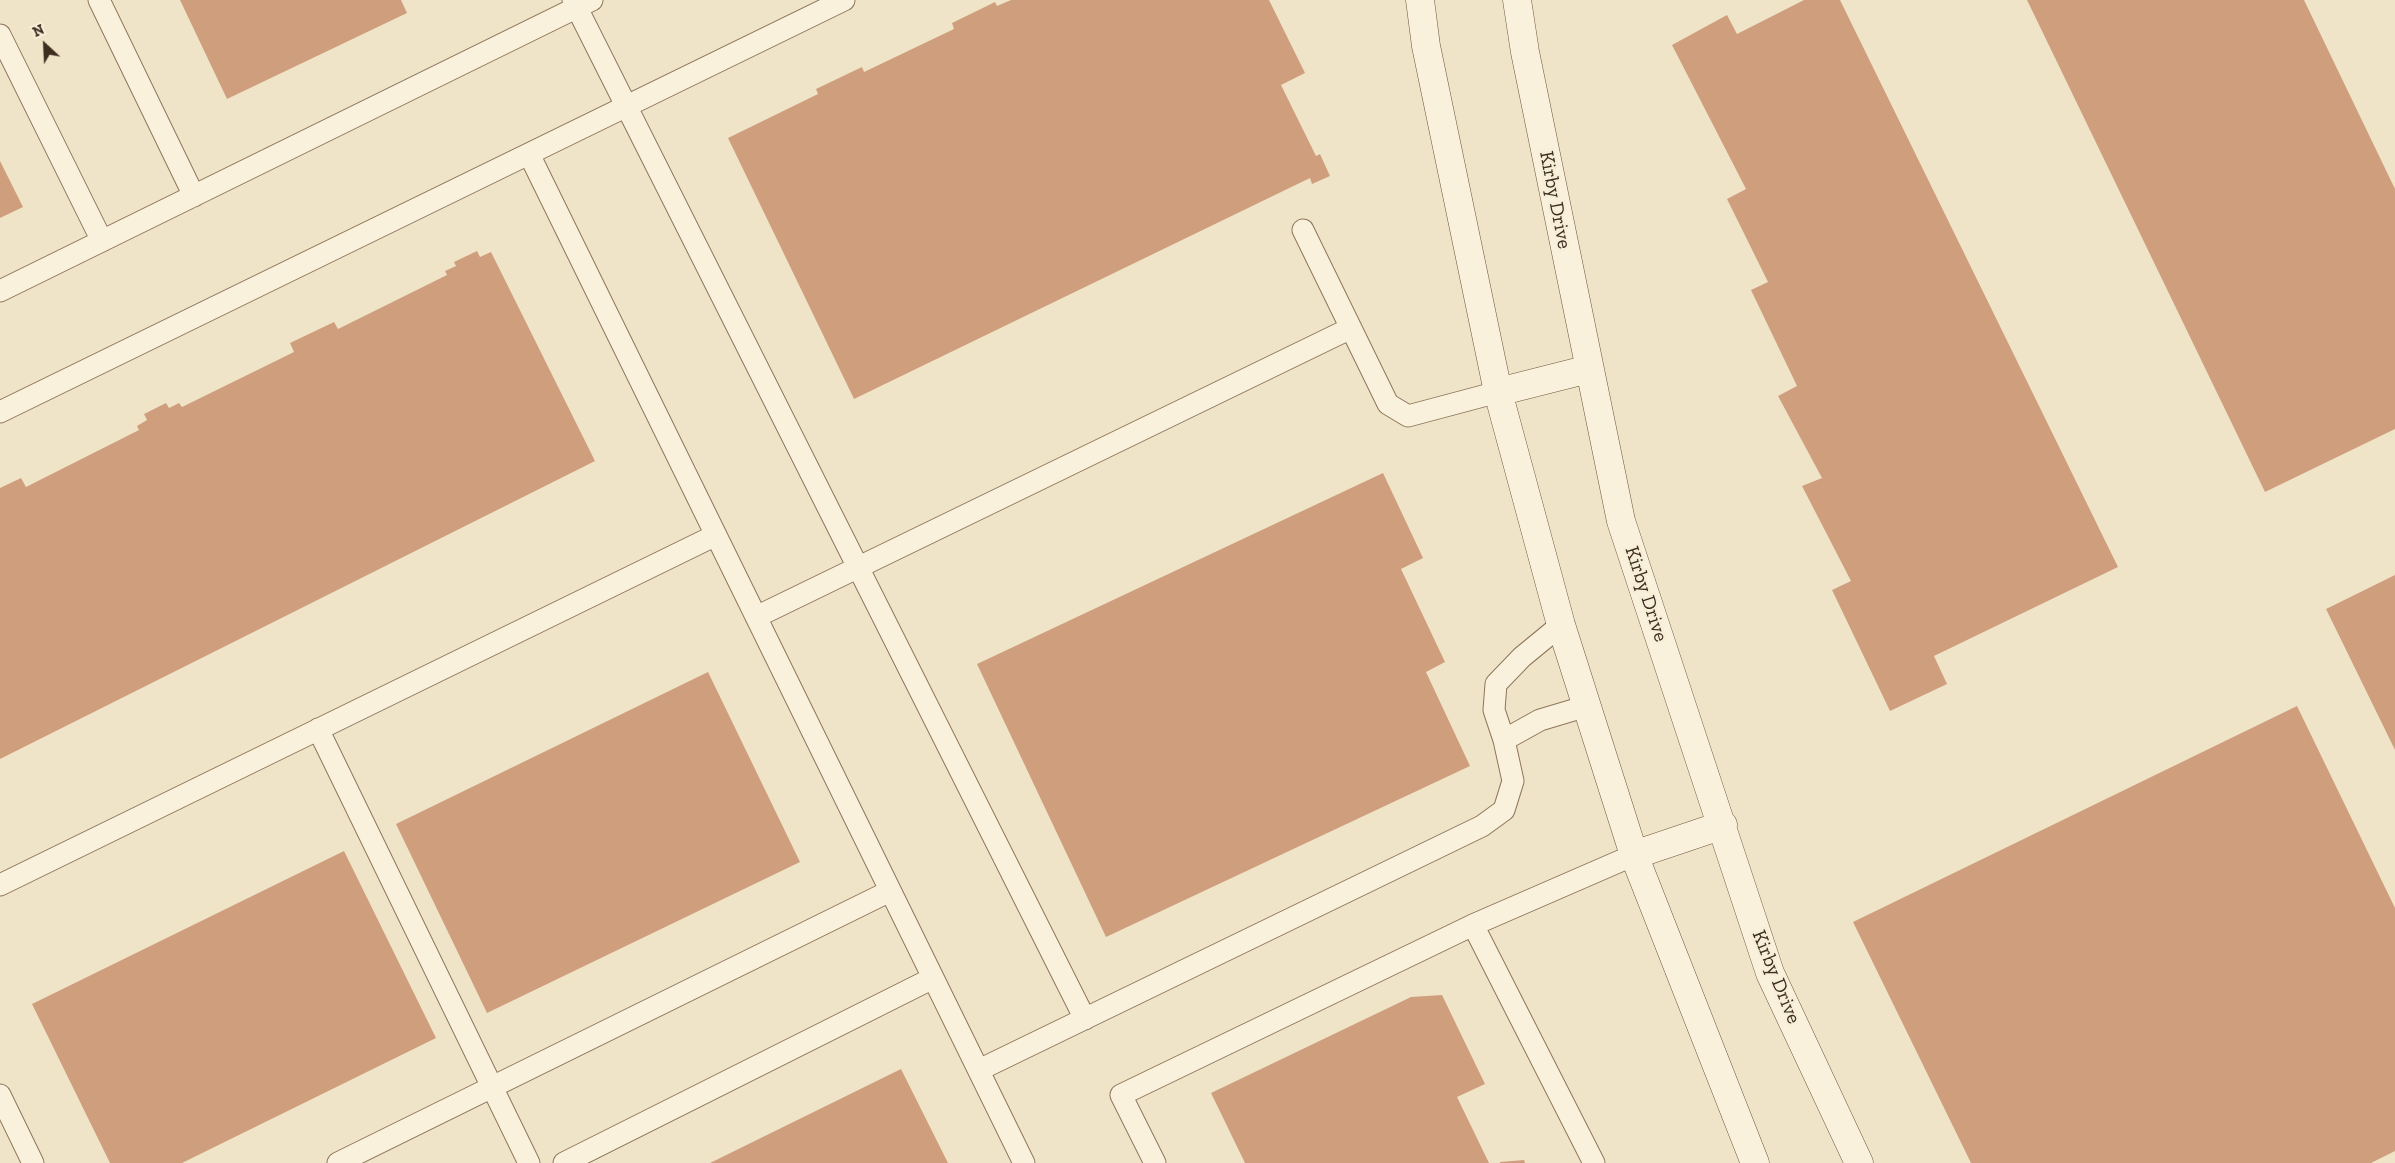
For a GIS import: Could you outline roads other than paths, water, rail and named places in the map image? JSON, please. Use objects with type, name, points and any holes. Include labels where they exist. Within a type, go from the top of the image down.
[{"type":"main road","points":[[1420,0],[1426,46],[1498,392],[1561,625],[1634,855],[1755,1163]]},
{"type":"main road","name":"Kirby Drive","points":[[1517,0],[1527,62],[1589,369],[1622,521],[1770,973],[1859,1163]]},
{"type":"main road","points":[[1498,392],[1589,369]]},
{"type":"main road","points":[[1634,855],[1722,825]]},
{"type":"lane","points":[[99,0],[194,196]]},
{"type":"lane","points":[[0,412],[844,0]]},
{"type":"lane","points":[[0,292],[581,2],[627,106],[1085,1019]]},
{"type":"lane","points":[[0,34],[102,241]]},
{"type":"lane","points":[[529,154],[1024,1163]]},
{"type":"lane","points":[[1303,230],[1388,404],[1408,416],[1498,392]]},
{"type":"lane","points":[[756,617],[1351,328]]},
{"type":"lane","points":[[0,885],[716,535]]},
{"type":"lane","points":[[979,1070],[1482,826],[1504,810],[1513,781],[1504,740],[1494,710],[1496,684],[1522,656],[1561,625]]},
{"type":"lane","points":[[1504,740],[1540,720],[1586,706]]},
{"type":"lane","points":[[318,730],[529,1163]]},
{"type":"lane","points":[[1155,1163],[1121,1095],[1473,925],[1634,855]]},
{"type":"lane","points":[[338,1163],[890,891]]},
{"type":"lane","points":[[1473,925],[1594,1163]]},
{"type":"lane","points":[[564,1163],[933,978]]},
{"type":"lane","points":[[0,1095],[33,1163]]}]
